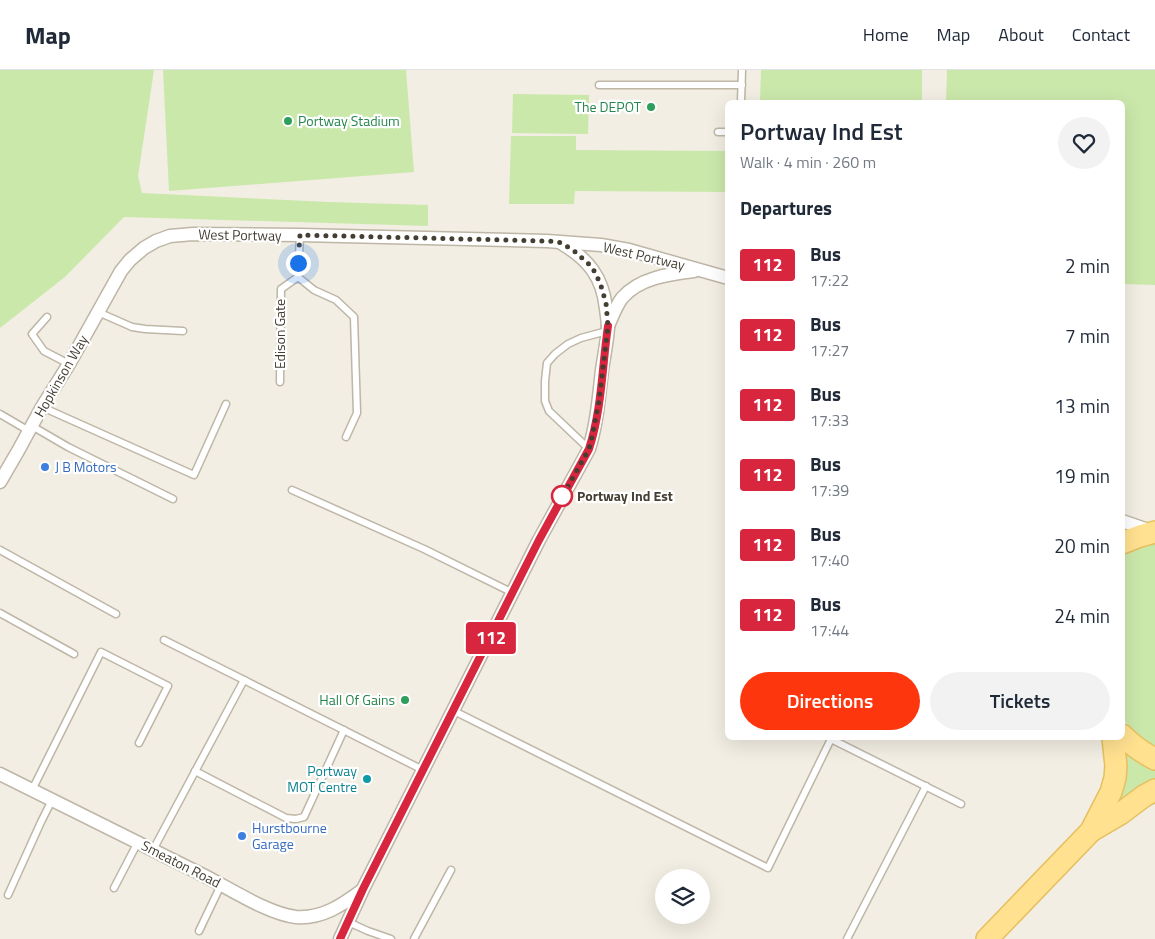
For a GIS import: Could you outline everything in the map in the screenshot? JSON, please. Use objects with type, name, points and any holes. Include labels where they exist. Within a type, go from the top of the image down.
[{"type":"main road","points":[[1125,541],[1154,532]]},
{"type":"main road","points":[[1125,738],[1155,759]]},
{"type":"main road","points":[[1091,831],[1108,798],[1115,778],[1116,766],[1113,740]]},
{"type":"main road","points":[[987,939],[1091,831],[1155,790]]},
{"type":"street","name":"West Portway","points":[[121,271],[144,248],[170,236],[192,234],[300,235],[547,241],[600,245],[628,250],[725,277]]},
{"type":"street","points":[[340,939],[363,889],[548,524],[589,449],[599,401],[608,328],[606,303],[596,274],[582,257],[559,242]]},
{"type":"street","points":[[608,328],[622,299],[637,286],[665,275],[701,270]]},
{"type":"street","name":"Hopkinson Way","points":[[0,482],[121,271]]},
{"type":"street","points":[[1125,522],[1154,532]]},
{"type":"street","name":"Smeaton Road","points":[[0,774],[258,904],[286,915],[297,917],[326,912],[345,902],[363,889]]},
{"type":"lane","points":[[741,100],[742,70]]},
{"type":"lane","points":[[599,85],[742,85]]},
{"type":"lane","points":[[718,132],[725,132]]},
{"type":"lane","points":[[300,235],[298,277],[314,290],[336,300],[354,317],[357,413],[346,437]]},
{"type":"lane","name":"Edison Gate","points":[[280,382],[281,289],[298,277]]},
{"type":"lane","points":[[98,312],[132,326],[145,329],[183,331]]},
{"type":"lane","points":[[47,317],[32,334],[44,351],[69,364]]},
{"type":"lane","points":[[589,449],[549,411],[545,401],[547,363],[554,354],[568,344],[608,328]]},
{"type":"lane","points":[[42,407],[194,475],[226,404]]},
{"type":"lane","points":[[0,414],[173,499]]},
{"type":"lane","points":[[292,490],[424,549],[513,593]]},
{"type":"lane","points":[[0,550],[116,614]]},
{"type":"lane","points":[[0,613],[74,654]]},
{"type":"lane","points":[[164,640],[423,770]]},
{"type":"lane","points":[[32,790],[101,652],[168,686],[139,742]]},
{"type":"lane","points":[[154,850],[244,680]]},
{"type":"lane","points":[[454,711],[768,868],[831,740]]},
{"type":"lane","points":[[195,771],[286,818],[296,819],[304,817],[344,730]]},
{"type":"lane","points":[[833,740],[961,804]]},
{"type":"lane","points":[[847,939],[926,786]]},
{"type":"lane","points":[[8,895],[52,800]]},
{"type":"lane","points":[[114,888],[138,842]]},
{"type":"lane","points":[[414,939],[452,870]]},
{"type":"lane","points":[[200,931],[221,884]]},
{"type":"lane","points":[[348,922],[391,939]]},
{"type":"green space","points":[[0,70],[154,70],[138,176],[142,193],[428,205],[428,226],[124,217],[65,277],[0,328]]},
{"type":"green space","name":"Portway Stadium","points":[[163,70],[406,70],[414,172],[169,191]]},
{"type":"green space","points":[[761,70],[922,70],[922,100],[760,100]]},
{"type":"green space","points":[[947,70],[1155,70],[1155,285],[1125,284],[1125,100],[946,100]]},
{"type":"green space","points":[[513,94],[589,95],[588,134],[512,133]]},
{"type":"green space","points":[[511,136],[576,136],[576,150],[725,151],[725,192],[575,191],[574,204],[509,204]]},
{"type":"green space","points":[[1155,541],[1155,749],[1140,739],[1125,721],[1125,552]]},
{"type":"green space","points":[[1125,752],[1155,768],[1155,781],[1116,810]]},
{"type":"bus line","name":"112","points":[[340,939],[363,889],[539,540],[589,449],[599,401],[608,326]]},
{"type":"place","name":"The DEPOT","points":[[651,107]]},
{"type":"place","name":"Portway Stadium","points":[[288,121]]},
{"type":"place","name":"J B Motors","points":[[45,467]]},
{"type":"place","name":"Portway Ind Est","points":[[562,496]]},
{"type":"place","name":"Hall Of Gains","points":[[405,700]]},
{"type":"place","name":"Portway MOT Centre","points":[[367,779]]},
{"type":"place","name":"Hurstbourne Garage","points":[[242,836]]},
{"type":"route","points":[[298,263],[300,235],[547,241],[559,242],[582,257],[591,266],[601,286],[606,303],[608,326],[599,401],[589,449],[562,496]]}]
